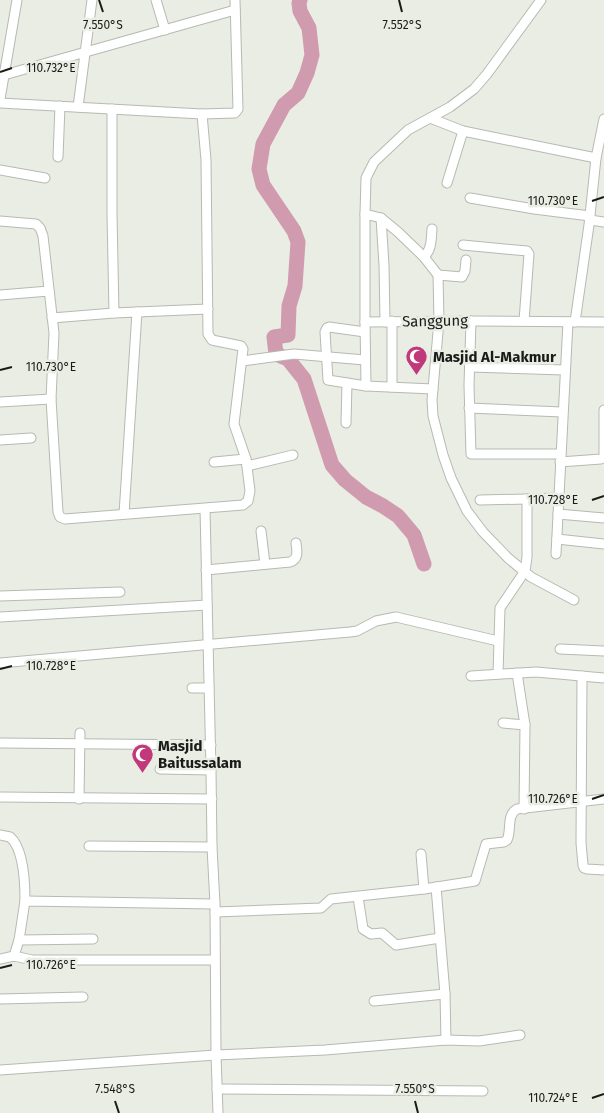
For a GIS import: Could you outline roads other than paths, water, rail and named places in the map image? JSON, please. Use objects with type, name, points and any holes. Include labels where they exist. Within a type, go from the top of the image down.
[{"type":"street","points":[[0,99],[2,74],[17,0]]},
{"type":"street","points":[[78,107],[92,0]]},
{"type":"street","points":[[156,0],[165,30]]},
{"type":"street","points":[[0,103],[233,114],[238,110],[235,0]]},
{"type":"street","points":[[366,386],[366,178],[374,162],[408,130],[456,104],[474,89],[541,0]]},
{"type":"street","points":[[2,74],[84,53],[234,10]]},
{"type":"street","points":[[58,157],[60,106]]},
{"type":"street","points":[[112,108],[114,313]]},
{"type":"street","points":[[0,221],[34,223],[39,226],[43,236],[54,344],[51,399],[59,516],[65,519],[241,506],[246,503],[250,491],[246,462],[234,424],[242,362],[242,346],[210,338],[206,160],[202,114]]},
{"type":"street","points":[[430,118],[464,131],[596,158]]},
{"type":"street","points":[[556,554],[564,370],[590,218],[596,158],[604,119]]},
{"type":"street","points":[[447,183],[464,131]]},
{"type":"street","points":[[0,170],[45,178]]},
{"type":"street","points":[[470,198],[604,222]]},
{"type":"street","points":[[365,214],[381,218],[398,232],[424,257],[438,275],[439,322],[432,400],[433,416],[438,440],[451,478],[467,511],[483,532],[508,558],[542,584],[574,600]]},
{"type":"street","points":[[381,218],[392,387]]},
{"type":"street","points":[[424,257],[429,252],[432,229]]},
{"type":"street","points":[[463,245],[527,251],[529,254],[524,321]]},
{"type":"street","points":[[438,275],[462,277],[465,271],[466,260]]},
{"type":"street","points":[[0,295],[49,291]]},
{"type":"street","points":[[52,318],[114,313],[208,310]]},
{"type":"street","points":[[124,514],[137,312]]},
{"type":"street","points":[[471,321],[469,408],[471,454],[601,459],[604,457],[604,410]]},
{"type":"street","name":"Sanggung","points":[[365,322],[604,322]]},
{"type":"street","points":[[365,332],[327,328],[326,357],[328,380],[366,386],[433,390]]},
{"type":"street","points":[[242,362],[294,354],[365,360]]},
{"type":"street","points":[[470,367],[564,370]]},
{"type":"street","points":[[346,423],[347,383]]},
{"type":"street","points":[[0,402],[51,399]]},
{"type":"street","points":[[469,408],[562,412]]},
{"type":"street","points":[[0,440],[31,438]]},
{"type":"street","points":[[214,462],[246,462],[293,455]]},
{"type":"street","points":[[480,500],[558,498]]},
{"type":"street","points":[[498,674],[500,608],[525,571],[527,557],[527,499]]},
{"type":"street","points":[[205,508],[218,1113]]},
{"type":"street","points":[[558,514],[604,518]]},
{"type":"street","points":[[261,531],[265,564]]},
{"type":"street","points":[[557,539],[604,544]]},
{"type":"street","points":[[206,570],[294,560],[297,552],[296,543]]},
{"type":"street","points":[[0,596],[120,592]]},
{"type":"street","points":[[0,617],[207,605]]},
{"type":"street","points":[[0,663],[350,632],[376,621],[396,616],[498,641]]},
{"type":"street","points":[[560,649],[604,651]]},
{"type":"street","points":[[471,676],[536,672],[604,678]]},
{"type":"street","points":[[517,673],[526,725],[524,809]]},
{"type":"street","points":[[582,676],[581,843],[584,868],[604,870]]},
{"type":"street","points":[[192,688],[209,688]]},
{"type":"street","points":[[503,722],[526,725]]},
{"type":"street","points":[[79,799],[80,733]]},
{"type":"street","points":[[0,744],[211,745]]},
{"type":"street","points":[[160,769],[211,770]]},
{"type":"street","points":[[0,797],[212,799]]},
{"type":"street","points":[[25,901],[215,908],[316,909],[322,907],[331,899],[424,889],[475,881],[485,846],[488,843],[504,842],[507,840],[511,813],[517,809],[604,799]]},
{"type":"street","points":[[0,835],[10,837],[18,848],[24,874],[25,901],[19,940],[14,956]]},
{"type":"street","points":[[88,846],[212,848]]},
{"type":"street","points":[[421,854],[424,889]]},
{"type":"street","points":[[436,887],[445,994],[446,1040]]},
{"type":"street","points":[[358,897],[363,929],[368,933],[382,933],[396,945],[440,938]]},
{"type":"street","points":[[19,940],[93,939]]},
{"type":"street","points":[[0,959],[14,956],[32,960],[214,960]]},
{"type":"street","points":[[374,1001],[445,994]]},
{"type":"street","points":[[0,999],[83,998]]},
{"type":"street","points":[[0,1070],[216,1055],[325,1050],[446,1040],[479,1041],[520,1035]]},
{"type":"street","points":[[217,1089],[483,1091]]},
{"type":"waterway","points":[[300,0],[300,11],[309,28],[312,55],[307,73],[298,93],[284,105],[263,144],[259,169],[263,185],[294,231],[298,242],[295,286],[289,306],[288,335],[274,337],[276,354],[288,359],[304,379],[332,465],[345,480],[366,497],[398,516],[414,535],[424,564]]},
{"type":"place","name":"Masjid Al-Makmur","points":[[417,376]]},
{"type":"place","name":"Masjid Baitussalam","points":[[142,774]]}]
